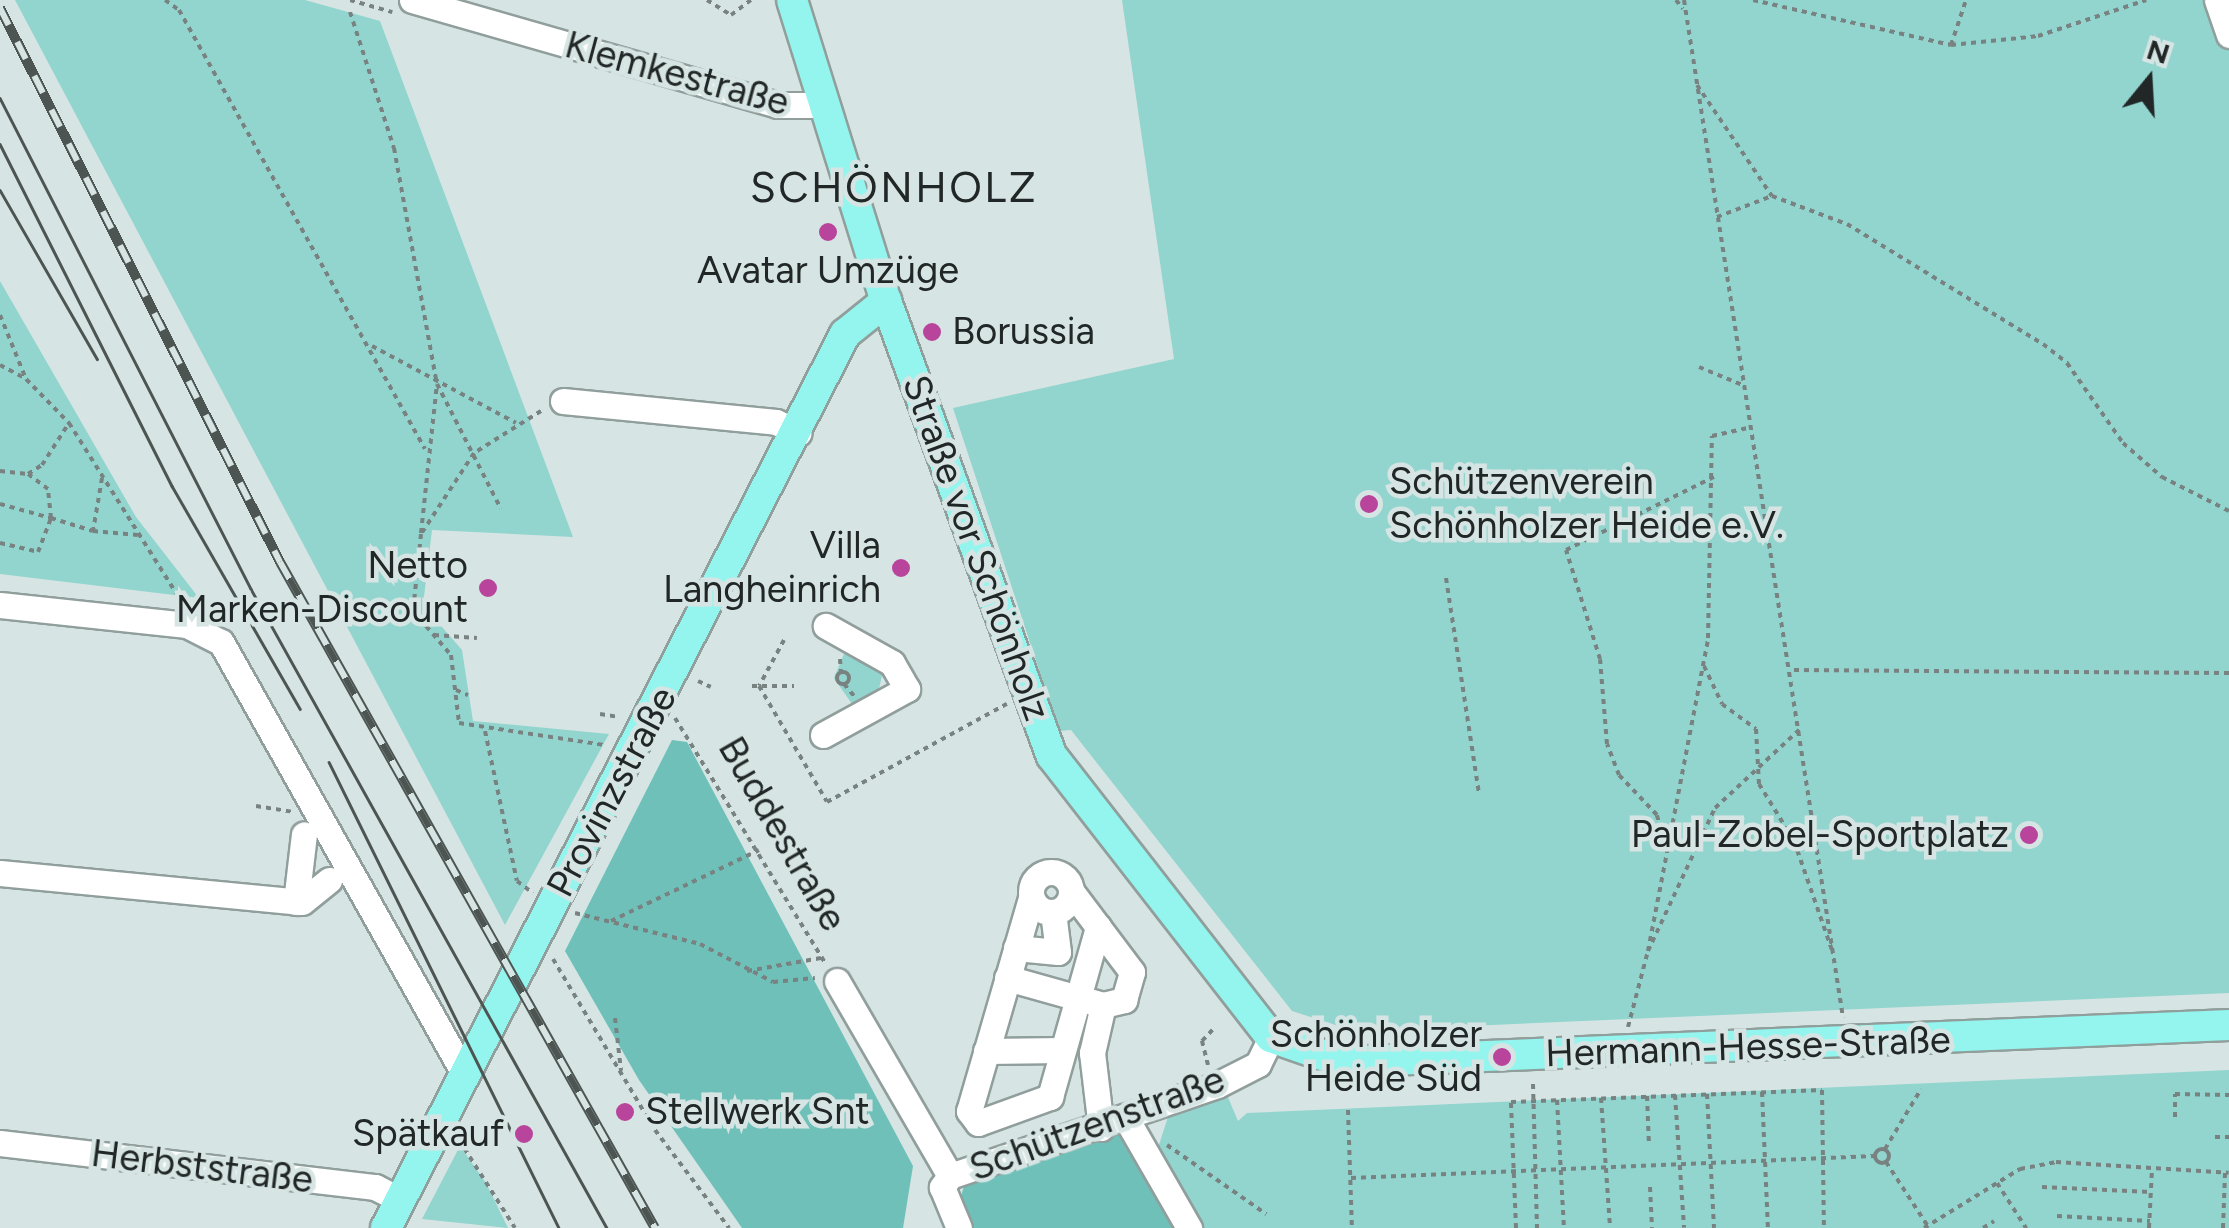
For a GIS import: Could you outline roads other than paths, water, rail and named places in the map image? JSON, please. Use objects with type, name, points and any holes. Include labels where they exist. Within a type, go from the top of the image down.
[{"type":"main road","name":"Straße vor Schönholz","points":[[792,0],[891,313],[1052,756],[1271,1037]]},
{"type":"main road","name":"Provinzstraße","points":[[386,1228],[858,316],[891,313]]},
{"type":"main road","name":"Hermann-Hesse-Straße","points":[[1271,1037],[1342,1062],[2229,1026]]},
{"type":"street","name":"Klemkestraße","points":[[412,0],[776,105],[826,105]]},
{"type":"street","points":[[2217,0],[2229,35]]},
{"type":"street","points":[[563,401],[776,422],[798,433]]},
{"type":"street","points":[[0,605],[187,625],[221,642],[465,1075]]},
{"type":"street","points":[[823,735],[907,689],[892,663],[826,626]]},
{"type":"street","points":[[296,902],[304,834]]},
{"type":"street","points":[[1007,978],[1069,995],[1103,1005],[1124,1000],[1132,972],[1071,890],[1047,872],[1042,905],[1016,948],[1007,978],[986,1051],[973,1119],[1050,1097],[1054,1050],[1069,995],[1098,927]]},
{"type":"street","points":[[0,873],[296,902],[329,880]]},
{"type":"street","points":[[1042,905],[1071,890]]},
{"type":"street","points":[[1016,948],[1058,952],[1042,905]]},
{"type":"street","name":"Schützenstraße","points":[[833,975],[950,1176],[1127,1120],[1258,1064],[1271,1037]]},
{"type":"street","points":[[1101,1128],[1092,1054],[1103,1005]]},
{"type":"street","points":[[986,1051],[1054,1050]]},
{"type":"street","points":[[1127,1120],[1189,1228]]},
{"type":"street","name":"Herbststraße","points":[[0,1144],[375,1187],[401,1200]]},
{"type":"street","points":[[950,1176],[942,1187],[959,1228]]},
{"type":"tram line","points":[[0,98],[251,589],[607,1228]]},
{"type":"tram line","points":[[0,144],[172,486],[300,709]]},
{"type":"tram line","points":[[0,190],[97,359]]},
{"type":"tram line","points":[[329,762],[559,1228]]},
{"type":"railway","points":[[0,8],[280,562],[655,1228]]},
{"type":"place","name":"Avatar Umzüge","points":[[828,232]]},
{"type":"place","name":"Borussia","points":[[932,332]]},
{"type":"place","name":"Schützenverein Schönholzer Heide e.V.","points":[[1369,504]]},
{"type":"place","name":"Villa Langheinrich","points":[[901,568]]},
{"type":"place","name":"Netto Marken-Discount","points":[[488,588]]},
{"type":"place","name":"Paul-Zobel-Sportplatz","points":[[2029,835]]},
{"type":"place","name":"Schönholzer Heide Süd","points":[[1502,1057]]},
{"type":"place","name":"Stellwerk Snt","points":[[625,1112]]},
{"type":"place","name":"Spätkauf","points":[[524,1134]]},
{"type":"district","name":"SCHÖNHOLZ","points":[[894,188]]}]
